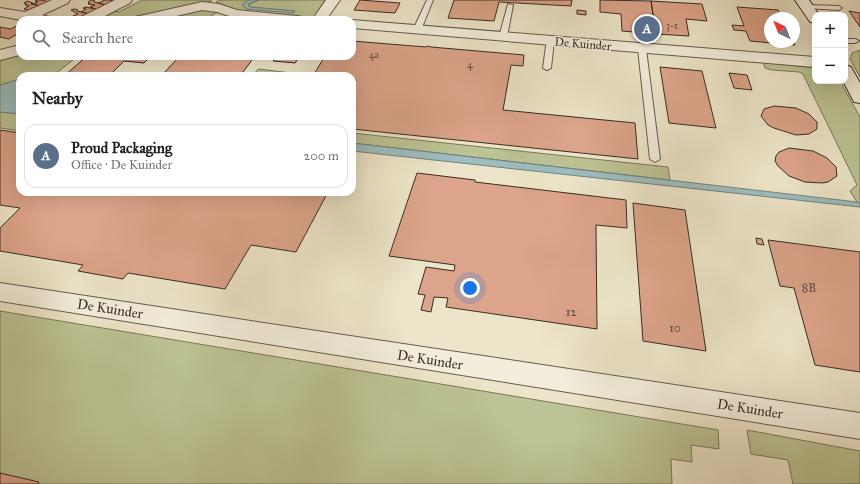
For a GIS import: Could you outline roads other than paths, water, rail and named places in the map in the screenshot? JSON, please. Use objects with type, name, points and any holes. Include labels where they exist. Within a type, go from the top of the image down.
[{"type":"street","points":[[29,16],[63,0]]},
{"type":"street","points":[[94,16],[125,0]]},
{"type":"street","points":[[322,16],[333,0]]},
{"type":"street","points":[[805,2],[812,14]]},
{"type":"street","points":[[157,16],[212,3],[224,12],[256,16]]},
{"type":"street","points":[[0,12],[22,16]]},
{"type":"street","name":"De Kuinder","points":[[356,24],[812,62]]},
{"type":"street","points":[[0,55],[16,51]]},
{"type":"street","points":[[848,76],[860,98]]},
{"type":"street","name":"De Kuinder","points":[[0,292],[860,426]]},
{"type":"lane","points":[[417,30],[430,0]]},
{"type":"lane","points":[[805,2],[838,8]]},
{"type":"lane","points":[[503,37],[510,5]]},
{"type":"lane","points":[[547,68],[550,41]]},
{"type":"lane","points":[[848,41],[855,41]]},
{"type":"lane","points":[[642,48],[655,159]]},
{"type":"water","points":[[249,0],[259,0],[248,4],[250,7],[295,11],[294,13],[247,9],[242,5]]},
{"type":"water","points":[[16,80],[16,114],[0,112],[0,85]]},
{"type":"water","points":[[356,143],[857,202],[860,203],[860,207],[356,151]]},
{"type":"place","name":"Proud Packaging","points":[[647,29]]}]
